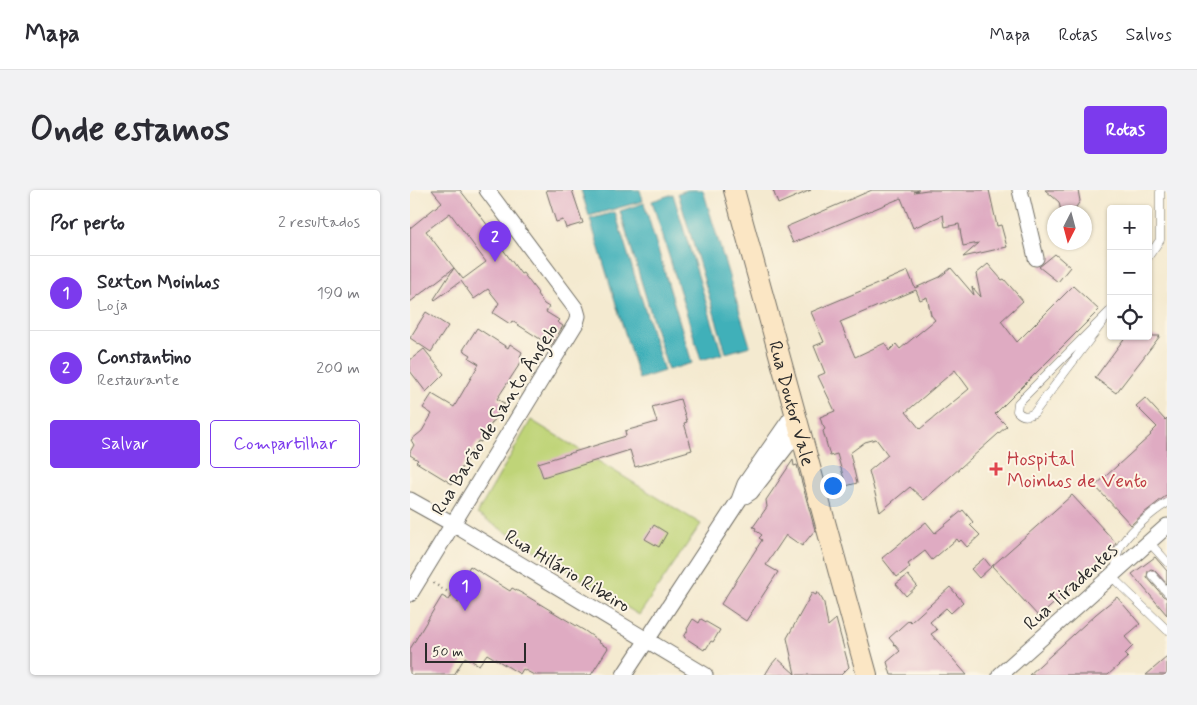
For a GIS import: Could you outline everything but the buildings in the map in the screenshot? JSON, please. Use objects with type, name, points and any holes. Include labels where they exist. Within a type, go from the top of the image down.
[{"type":"street","name":"Rua Barão de Santo Ângelo","points":[[410,594],[576,324],[578,316],[576,309],[487,190]]},
{"type":"street","name":"Rua Doutor Vale","points":[[734,190],[867,675]]},
{"type":"street","points":[[1020,190],[1036,258]]},
{"type":"street","points":[[624,675],[739,500],[751,492],[797,421]]},
{"type":"street","name":"Rua Hilário Ribeiro","points":[[410,500],[705,675]]},
{"type":"street","name":"Rua Tiradentes","points":[[1000,675],[1167,526]]},
{"type":"lane","points":[[1152,251],[1160,240],[1161,190]]},
{"type":"lane","points":[[1111,310],[1034,413],[1030,416],[1020,414],[1017,411],[1018,403],[1111,310]]},
{"type":"lane","points":[[1167,503],[1125,540],[1119,549],[1110,575],[1167,630]]},
{"type":"lane","points":[[1149,542],[1167,562]]},
{"type":"lane","points":[[1152,575],[1167,592]]},
{"type":"path","points":[[421,576],[460,599],[456,604]]},
{"type":"green space","points":[[531,420],[701,524],[639,615],[477,514]]},
{"type":"water","points":[[581,190],[640,190],[643,201],[589,216]]},
{"type":"water","points":[[688,190],[703,190],[750,346],[726,353],[678,193]]},
{"type":"water","points":[[673,194],[722,354],[701,360],[652,201]]},
{"type":"water","points":[[644,203],[692,363],[668,370],[620,211]]},
{"type":"water","points":[[615,212],[664,371],[639,379],[590,219]]},
{"type":"place","name":"Constantino","points":[[495,262]]},
{"type":"place","name":"Hospital Moinhos de Vento","points":[[996,469]]},
{"type":"place","name":"Sexton Moinhos","points":[[465,611]]}]
